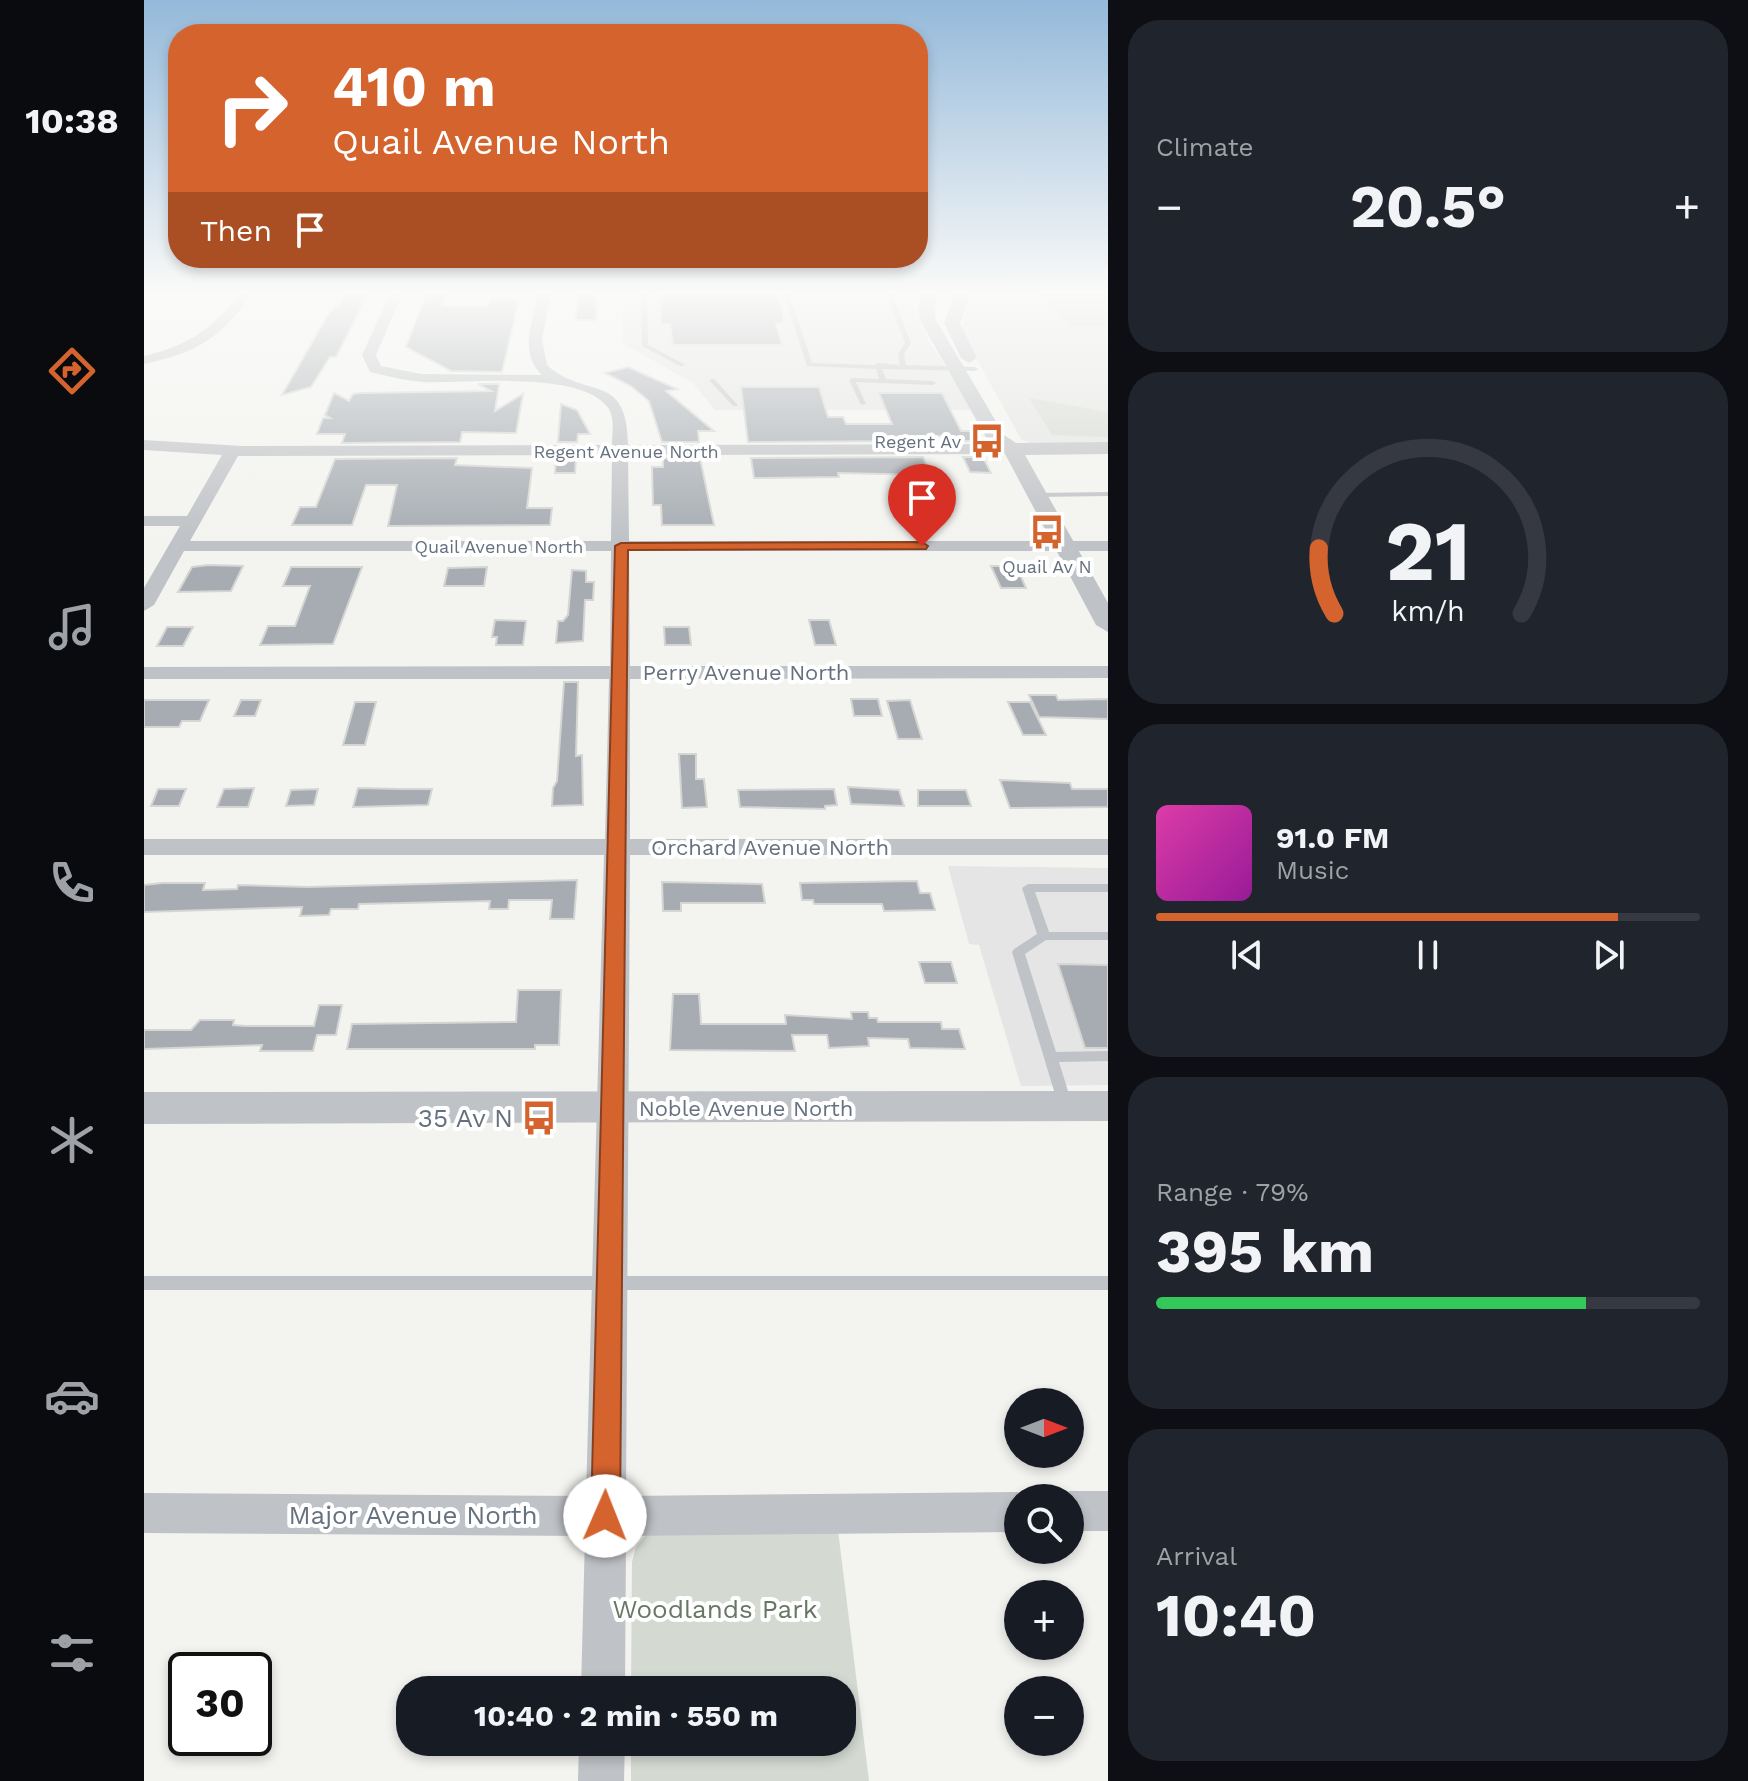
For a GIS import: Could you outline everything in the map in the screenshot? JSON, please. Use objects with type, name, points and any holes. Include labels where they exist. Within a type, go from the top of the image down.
[{"type":"street","points":[[406,375],[421,378],[559,379]]},
{"type":"street","points":[[554,375],[595,391],[614,403],[620,418],[620,673],[603,1676]]},
{"type":"street","points":[[970,375],[1013,436],[1012,449],[1064,546],[1102,604],[1108,625]]},
{"type":"street","name":"Regent Avenue North","points":[[144,445],[233,450],[1108,448]]},
{"type":"street","points":[[144,605],[233,450]]},
{"type":"street","points":[[144,521],[191,521]]},
{"type":"street","name":"Quail Avenue North","points":[[177,546],[1108,546]]},
{"type":"street","name":"Perry Avenue North","points":[[144,673],[1108,672]]},
{"type":"street","name":"Orchard Avenue North","points":[[144,847],[1108,847]]},
{"type":"street","name":"Noble Avenue North","points":[[144,1108],[1108,1106]]},
{"type":"street","points":[[1084,1511],[1108,1511]]},
{"type":"street","name":"Major Avenue North","points":[[144,1513],[605,1516],[1004,1512]]},
{"type":"street","points":[[601,1781],[602,1756]]},
{"type":"lane","points":[[881,375],[883,381]]},
{"type":"lane","points":[[712,380],[735,405]]},
{"type":"lane","points":[[863,404],[852,380],[933,383]]},
{"type":"lane","points":[[1036,495],[1108,494]]},
{"type":"lane","points":[[1044,936],[1028,888],[1108,888]]},
{"type":"lane","points":[[1066,1106],[1018,952],[1044,936],[1108,936]]},
{"type":"lane","points":[[1050,1057],[1108,1056]]},
{"type":"lane","points":[[144,1283],[1108,1283]]},
{"type":"shaded area","points":[[679,375],[951,375],[973,410],[715,410],[693,383]]},
{"type":"shaded area","points":[[985,375],[1108,375],[1108,444],[1033,444],[1021,439]]},
{"type":"shaded area","points":[[948,866],[1108,868],[1108,1085],[1021,1086],[979,945],[969,944]]},
{"type":"green space","points":[[1029,398],[1108,412],[1108,437],[1052,435]]},
{"type":"green space","name":"Woodlands Park","points":[[838,1530],[869,1781],[631,1781],[631,1756],[856,1756],[856,1676],[631,1676],[632,1562],[636,1547],[648,1533]]},
{"type":"building","points":[[293,375],[319,375],[311,387],[282,395]]},
{"type":"building","points":[[609,375],[646,375],[677,389],[666,391],[714,431],[698,431],[699,442],[662,442],[649,401],[631,386]]},
{"type":"building","points":[[478,384],[499,384],[495,411],[523,394],[516,433],[462,432],[460,442],[342,443],[345,434],[317,434],[323,418],[330,418],[325,415],[334,393],[349,401],[353,394],[360,393],[491,391]]},
{"type":"building","points":[[741,387],[819,387],[828,417],[843,417],[846,424],[892,424],[879,393],[942,393],[961,431],[970,431],[975,441],[956,441],[954,436],[914,436],[916,441],[748,442]]},
{"type":"building","points":[[561,404],[577,410],[590,434],[578,434],[577,442],[558,442]]},
{"type":"building","points":[[923,457],[931,475],[838,473],[839,477],[754,478],[751,458]]},
{"type":"building","points":[[963,457],[983,457],[991,473],[970,472]]},
{"type":"building","points":[[457,458],[455,465],[532,468],[527,508],[552,508],[550,525],[388,526],[397,485],[366,485],[352,525],[292,525],[300,507],[316,507],[335,459]]},
{"type":"building","points":[[556,458],[576,458],[575,473],[555,473]]},
{"type":"building","points":[[663,458],[700,458],[714,525],[662,525],[661,505],[653,505],[652,467],[663,467]]},
{"type":"building","points":[[243,566],[231,591],[178,592],[192,567]]},
{"type":"building","points":[[991,566],[1016,566],[1026,588],[1001,588]]},
{"type":"building","points":[[291,567],[362,567],[333,644],[260,645],[268,626],[295,626],[310,586],[283,586]]},
{"type":"building","points":[[487,567],[484,586],[444,586],[448,568]]},
{"type":"building","points":[[572,570],[586,571],[586,582],[594,582],[593,600],[585,600],[583,641],[556,643],[558,621],[563,621],[568,615]]},
{"type":"building","points":[[495,620],[526,621],[523,645],[496,645],[497,637],[492,637]]},
{"type":"building","points":[[809,620],[829,620],[836,645],[815,645]]},
{"type":"building","points":[[167,627],[193,627],[183,646],[157,646]]},
{"type":"building","points":[[664,627],[689,627],[691,645],[665,645]]},
{"type":"building","points":[[564,682],[578,682],[576,756],[582,755],[583,805],[552,806],[553,788],[557,781]]},
{"type":"building","points":[[1029,695],[1056,695],[1058,700],[1108,699],[1108,719],[1039,717]]},
{"type":"building","points":[[851,699],[878,699],[882,716],[854,716]]},
{"type":"building","points":[[144,700],[209,700],[200,721],[182,721],[179,727],[144,727]]},
{"type":"building","points":[[241,700],[261,700],[255,716],[234,716]]},
{"type":"building","points":[[910,700],[922,739],[898,739],[887,701]]},
{"type":"building","points":[[355,702],[376,702],[365,745],[343,745]]},
{"type":"building","points":[[1008,702],[1030,702],[1046,735],[1023,735]]},
{"type":"building","points":[[679,754],[696,754],[696,779],[704,779],[707,807],[682,808]]},
{"type":"building","points":[[1000,780],[1070,783],[1072,789],[1108,789],[1108,807],[1010,808]]},
{"type":"building","points":[[848,787],[899,790],[904,806],[851,804]]},
{"type":"building","points":[[254,788],[248,807],[217,807],[224,789]]},
{"type":"building","points":[[358,788],[432,789],[428,805],[353,807]]},
{"type":"building","points":[[158,789],[186,789],[179,806],[151,806]]},
{"type":"building","points":[[318,789],[314,805],[286,806],[291,790]]},
{"type":"building","points":[[834,789],[837,805],[825,806],[825,809],[740,807],[738,790]]},
{"type":"building","points":[[918,790],[966,790],[971,806],[918,806]]},
{"type":"building","points":[[577,880],[574,919],[550,919],[552,900],[509,900],[508,909],[489,909],[490,901],[359,904],[358,909],[331,909],[329,915],[300,916],[302,907],[144,912],[144,885],[162,883],[205,883],[203,890],[237,889],[238,885],[308,887]]},
{"type":"building","points":[[917,881],[920,893],[930,893],[935,910],[884,911],[882,904],[814,904],[813,900],[802,900],[800,883]]},
{"type":"building","points":[[662,882],[762,884],[765,903],[681,903],[681,911],[663,911]]},
{"type":"building","points":[[919,962],[951,962],[957,983],[925,983]]},
{"type":"building","points":[[1058,964],[1108,965],[1108,1048],[1085,1048]]},
{"type":"building","points":[[518,990],[561,990],[559,1045],[535,1045],[535,1049],[347,1049],[352,1024],[516,1022]]},
{"type":"building","points":[[673,994],[699,994],[701,1024],[786,1024],[785,1015],[852,1019],[851,1012],[868,1012],[869,1018],[877,1018],[878,1022],[941,1022],[942,1029],[959,1029],[965,1049],[910,1048],[908,1039],[868,1038],[869,1046],[829,1048],[827,1035],[792,1035],[795,1051],[670,1050]]},
{"type":"building","points":[[319,1005],[342,1005],[336,1035],[317,1035],[313,1051],[260,1051],[262,1045],[144,1049],[144,1030],[191,1030],[200,1020],[234,1020],[233,1025],[245,1026],[314,1026]]},
{"type":"place","name":"Regent Av","points":[[987,441]]},
{"type":"place","name":"Quail Av N","points":[[1047,532]]},
{"type":"place","name":"35 Av N","points":[[539,1118]]},
{"type":"route","points":[[605,1516],[621,546],[922,546]]}]
